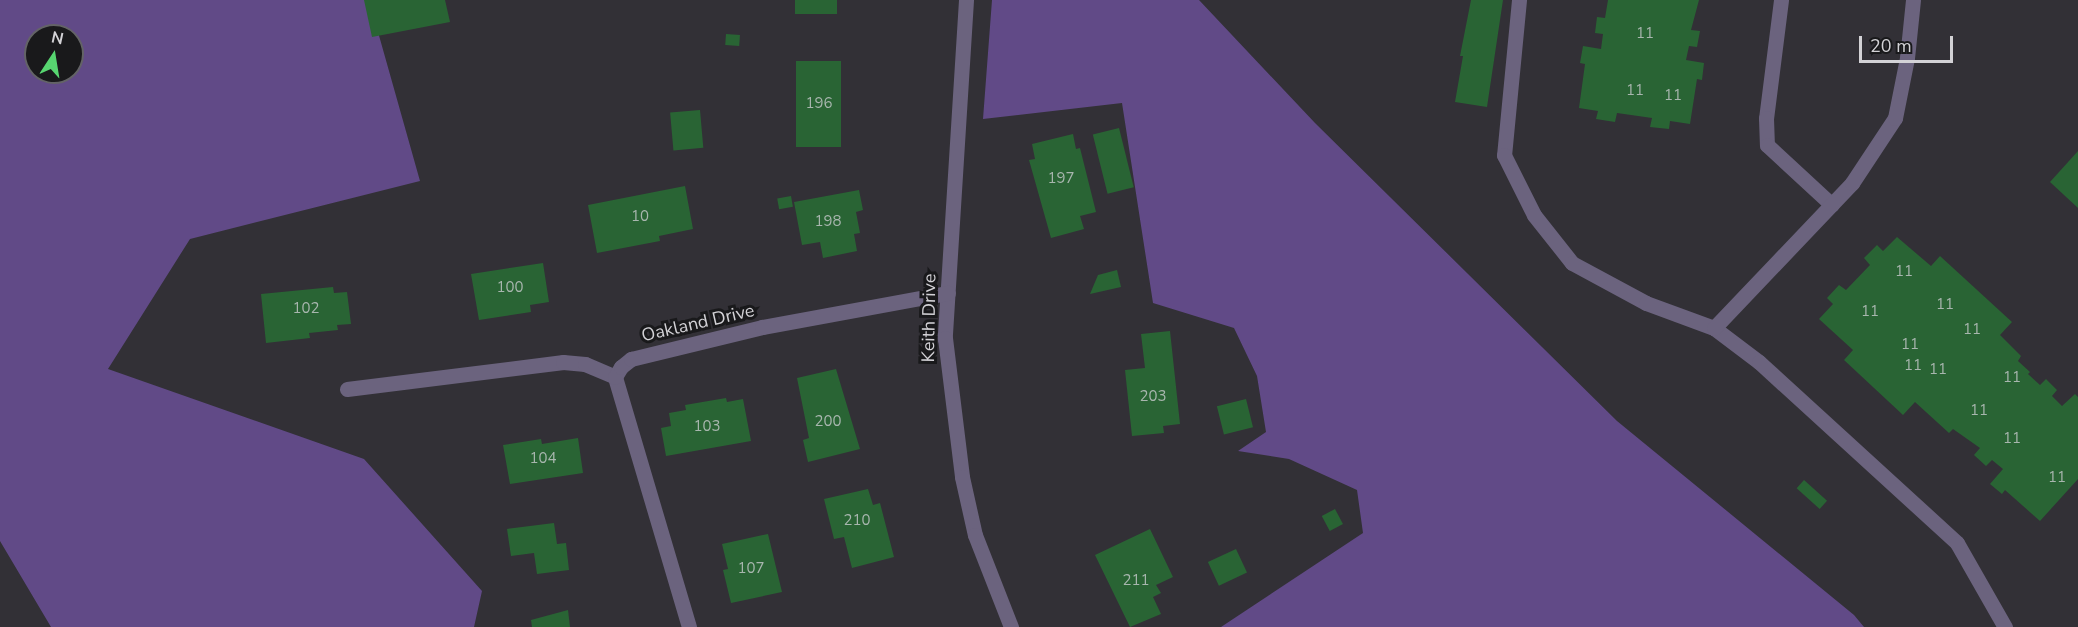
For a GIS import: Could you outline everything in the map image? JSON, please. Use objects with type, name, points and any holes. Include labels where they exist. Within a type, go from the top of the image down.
[{"type":"street","name":"Keith Drive","points":[[966,0],[945,338],[962,477],[975,535],[1011,627]]},
{"type":"street","points":[[1519,0],[1504,155],[1534,215],[1572,262],[1646,303],[1714,328],[1758,362],[1957,543],[2005,627]]},
{"type":"street","points":[[1780,0],[1766,118],[1767,145],[1832,205]]},
{"type":"street","points":[[1714,328],[1852,183],[1895,118],[1907,58],[1913,0]]},
{"type":"street","name":"Oakland Drive","points":[[615,377],[621,367],[631,358],[762,327],[948,292]]},
{"type":"street","points":[[347,389],[563,362],[585,364],[615,377],[689,627]]},
{"type":"shaded area","points":[[0,0],[369,0],[420,181],[190,239],[108,369],[364,459],[482,591],[474,627],[51,627],[0,541]]},
{"type":"shaded area","points":[[992,0],[1199,0],[1315,123],[1617,421],[1854,615],[1864,627],[1221,627],[1363,533],[1357,490],[1289,459],[1238,451],[1266,432],[1257,376],[1234,328],[1153,303],[1122,103],[983,119]]},
{"type":"building","points":[[364,0],[445,0],[450,22],[372,37]]},
{"type":"building","points":[[795,0],[837,0],[837,14],[795,14]]},
{"type":"building","points":[[1471,0],[1503,0],[1487,107],[1455,102],[1463,56],[1460,56]]},
{"type":"building","points":[[1608,0],[1699,0],[1691,30],[1700,31],[1697,47],[1689,46],[1686,60],[1704,63],[1702,80],[1697,79],[1690,124],[1670,121],[1669,129],[1650,127],[1652,118],[1617,113],[1615,122],[1596,119],[1598,111],[1579,108],[1585,64],[1580,63],[1583,46],[1601,49],[1603,34],[1595,33],[1597,17],[1605,18]]},
{"type":"building","points":[[726,34],[740,35],[739,46],[725,45]]},
{"type":"building","points":[[796,61],[841,61],[841,147],[796,147]]},
{"type":"building","points":[[700,110],[703,148],[673,150],[670,113]]},
{"type":"building","points":[[1119,128],[1134,187],[1108,194],[1093,135]]},
{"type":"building","points":[[1073,134],[1076,149],[1080,148],[1096,212],[1080,216],[1084,229],[1051,238],[1029,160],[1035,159],[1032,144]]},
{"type":"building","points":[[2078,151],[2078,208],[2050,182]]},
{"type":"building","points":[[685,186],[693,229],[659,236],[660,241],[597,253],[588,205]]},
{"type":"building","points":[[859,190],[863,210],[856,212],[860,233],[854,234],[857,251],[823,258],[820,242],[802,245],[794,202]]},
{"type":"building","points":[[791,196],[793,207],[779,209],[777,198]]},
{"type":"building","points":[[1897,237],[1931,266],[1940,256],[2012,322],[2000,335],[2021,356],[2018,361],[2030,372],[2028,374],[2040,385],[2046,379],[2057,390],[2052,396],[2062,406],[2075,394],[2078,397],[2078,479],[2040,521],[2005,490],[2002,494],[1990,484],[2003,469],[1992,460],[1986,466],[1974,455],[1980,448],[1953,429],[1949,433],[1915,402],[1903,415],[1844,360],[1853,350],[1819,319],[1833,304],[1827,298],[1839,285],[1846,290],[1870,265],[1864,258],[1877,245],[1883,251]]},
{"type":"building","points":[[543,263],[549,302],[530,305],[531,312],[479,320],[471,274]]},
{"type":"building","points":[[1117,270],[1121,287],[1090,294],[1098,275]]},
{"type":"building","points":[[333,287],[334,293],[347,292],[351,324],[337,325],[338,330],[309,333],[310,338],[266,343],[261,294]]},
{"type":"building","points":[[1170,331],[1180,424],[1163,426],[1164,433],[1132,436],[1125,370],[1145,368],[1141,334]]},
{"type":"building","points":[[836,369],[860,449],[808,462],[803,440],[809,438],[797,378]]},
{"type":"building","points":[[726,398],[727,402],[743,399],[751,441],[666,456],[661,428],[671,426],[669,413],[686,410],[685,405]]},
{"type":"building","points":[[1246,399],[1253,427],[1224,434],[1217,406]]},
{"type":"building","points":[[578,438],[583,473],[510,484],[503,445],[541,439],[542,444]]},
{"type":"building","points":[[1804,480],[1827,501],[1820,509],[1797,488]]},
{"type":"building","points":[[868,489],[873,505],[880,503],[894,557],[852,568],[844,537],[834,539],[824,499]]},
{"type":"building","points":[[1335,509],[1343,524],[1330,531],[1322,516]]},
{"type":"building","points":[[554,523],[557,544],[566,543],[569,570],[537,574],[534,553],[511,556],[507,529]]},
{"type":"building","points":[[1150,529],[1173,577],[1156,585],[1161,593],[1153,597],[1161,614],[1130,627],[1095,555]]},
{"type":"building","points":[[768,534],[782,592],[731,603],[723,570],[728,569],[722,544]]},
{"type":"building","points":[[1236,549],[1247,573],[1219,586],[1208,562]]},
{"type":"building","points":[[568,610],[570,627],[532,627],[531,620]]}]
